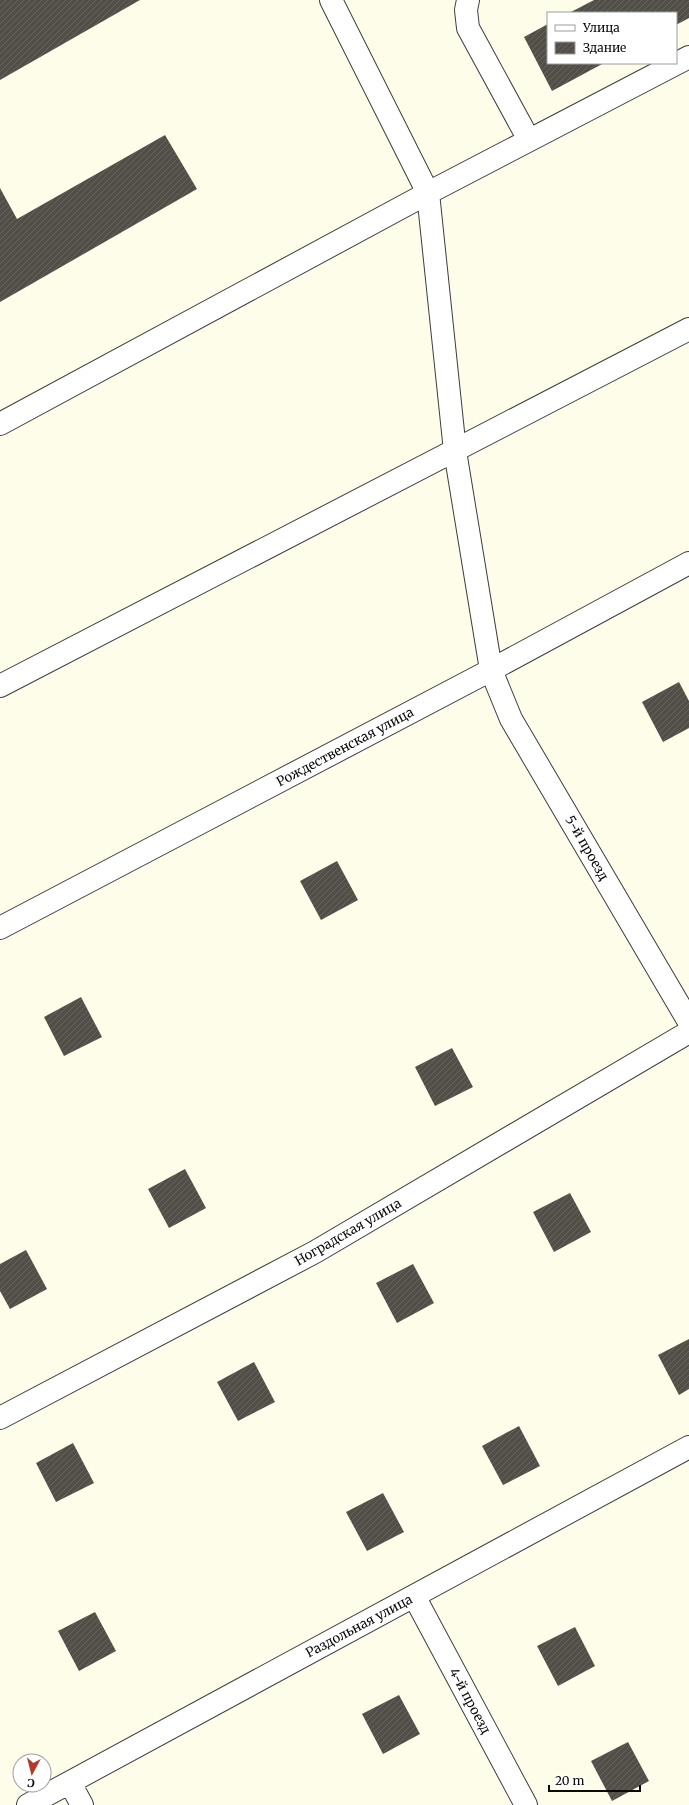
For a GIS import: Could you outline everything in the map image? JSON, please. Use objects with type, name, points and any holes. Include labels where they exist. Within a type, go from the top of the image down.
[{"type":"street","points":[[331,0],[428,193]]},
{"type":"street","points":[[468,0],[466,10],[468,28],[529,140]]},
{"type":"street","points":[[677,63],[689,57]]},
{"type":"street","points":[[0,424],[428,193],[676,64]]},
{"type":"street","name":"5-й проезд","points":[[428,193],[455,451],[491,670],[511,719],[689,1022]]},
{"type":"street","points":[[0,686],[689,329]]},
{"type":"street","name":"Рождественская улица","points":[[0,928],[491,670],[689,563]]},
{"type":"street","name":"Ноградская улица","points":[[0,1418],[314,1252],[689,1032]]},
{"type":"street","name":"Раздольная улица","points":[[28,1805],[689,1447]]},
{"type":"street","name":"4-й проезд","points":[[414,1596],[526,1805]]},
{"type":"street","points":[[70,1783],[82,1805]]},
{"type":"building","points":[[0,0],[140,0],[0,80]]},
{"type":"building","points":[[594,0],[689,0],[689,18],[677,24],[677,12],[571,12]]},
{"type":"building","points":[[547,25],[547,64],[602,64],[552,91],[524,37]]},
{"type":"building","points":[[165,135],[197,189],[0,302],[0,188],[17,219]]},
{"type":"building","points":[[679,682],[689,701],[689,728],[663,742],[642,702]]},
{"type":"building","points":[[337,861],[358,900],[321,920],[300,881]]},
{"type":"building","points":[[81,997],[102,1037],[64,1056],[44,1017]]},
{"type":"building","points":[[452,1048],[473,1087],[435,1106],[415,1067]]},
{"type":"building","points":[[185,1169],[206,1208],[169,1228],[148,1189]]},
{"type":"building","points":[[570,1193],[591,1232],[554,1252],[533,1212]]},
{"type":"building","points":[[26,1250],[47,1289],[10,1309],[0,1291],[0,1264]]},
{"type":"building","points":[[413,1264],[434,1303],[397,1323],[376,1283]]},
{"type":"building","points":[[689,1339],[689,1389],[679,1395],[658,1355]]},
{"type":"building","points":[[254,1362],[275,1402],[238,1421],[217,1382]]},
{"type":"building","points":[[519,1426],[540,1466],[503,1485],[482,1446]]},
{"type":"building","points":[[73,1443],[94,1483],[56,1502],[36,1463]]},
{"type":"building","points":[[383,1493],[404,1532],[367,1551],[346,1512]]},
{"type":"building","points":[[95,1612],[116,1651],[79,1671],[58,1631]]},
{"type":"building","points":[[575,1627],[595,1666],[558,1686],[537,1646]]},
{"type":"building","points":[[399,1695],[420,1734],[383,1754],[362,1714]]},
{"type":"building","points":[[628,1742],[649,1781],[612,1801],[591,1761]]}]
